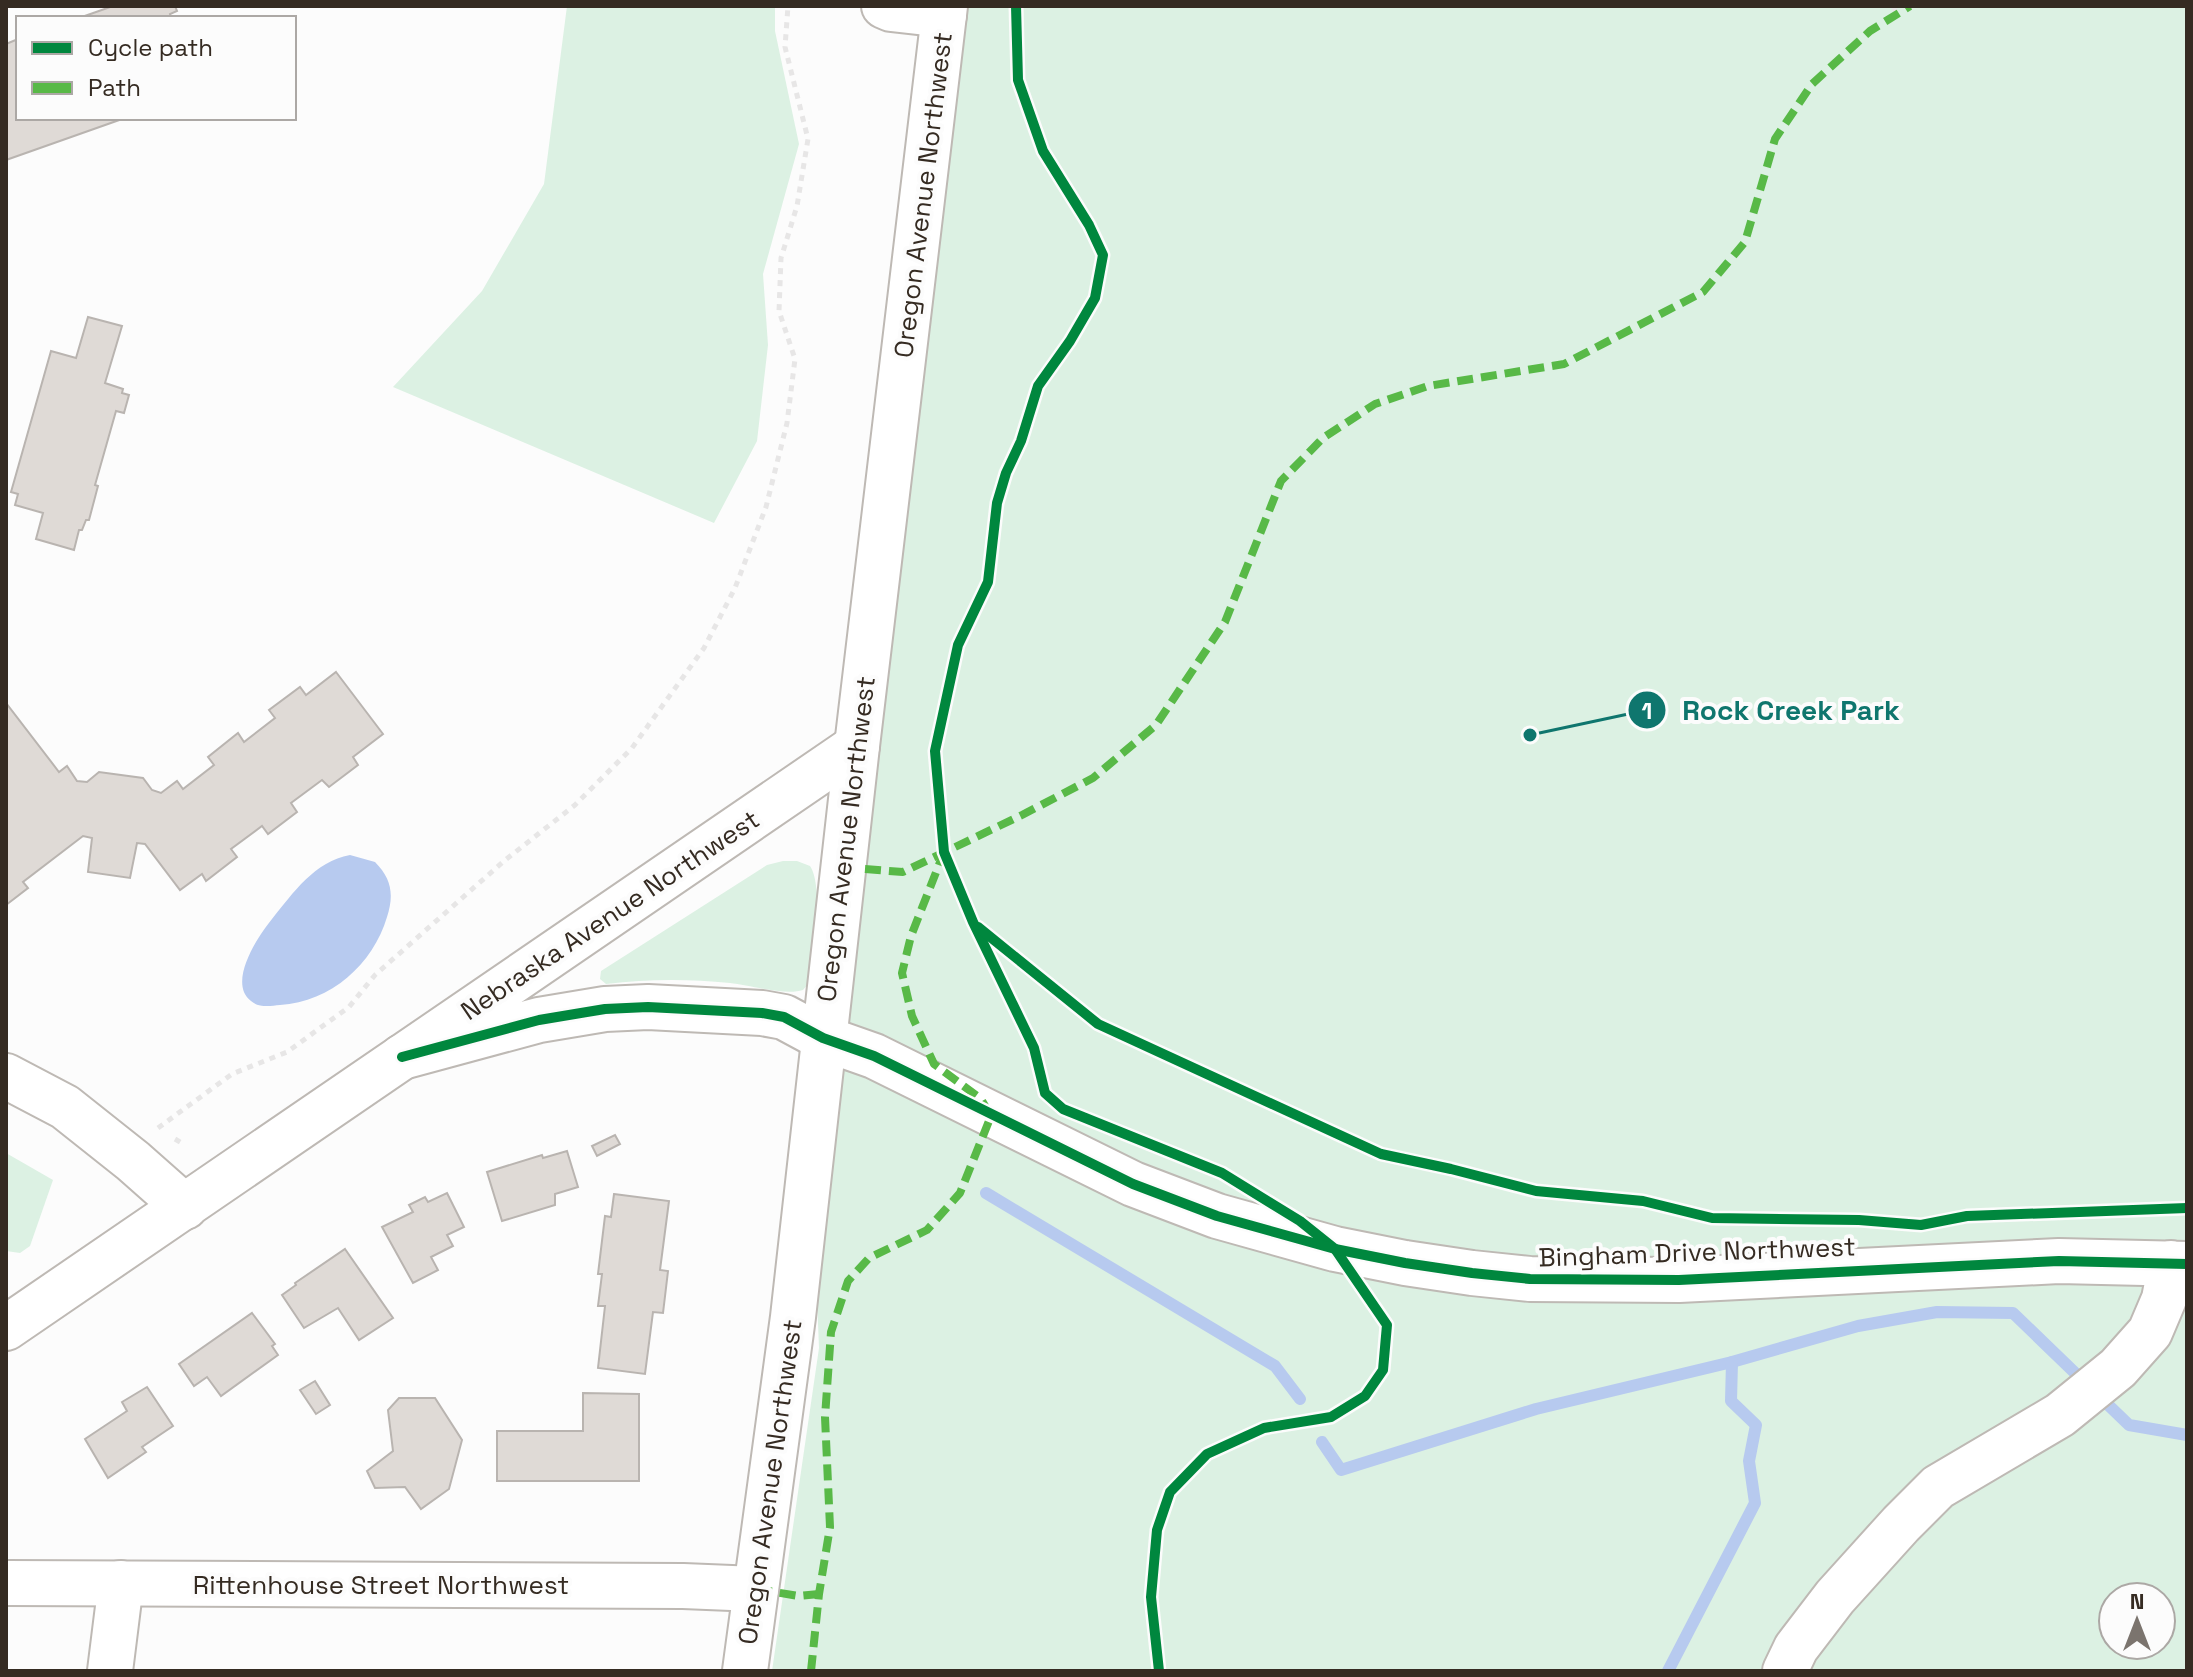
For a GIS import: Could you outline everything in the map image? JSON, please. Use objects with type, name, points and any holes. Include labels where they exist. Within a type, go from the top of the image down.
[{"type":"street","points":[[884,6],[891,9],[945,11]]},
{"type":"street","name":"Oregon Avenue Northwest","points":[[745,1671],[793,1317],[823,1038],[945,11]]},
{"type":"street","name":"Nebraska Avenue Northwest","points":[[12,1317],[185,1207],[857,746]]},
{"type":"street","name":"Bingham Drive Northwest","points":[[402,1057],[539,1020],[605,1009],[648,1007],[784,1017],[823,1038],[910,1073],[991,1116],[1133,1184],[1263,1231],[1405,1263],[1513,1278],[1603,1281],[1728,1278],[2059,1261],[2179,1263]]},
{"type":"street","points":[[6,1076],[65,1107],[185,1207]]},
{"type":"street","points":[[1785,1671],[1796,1648],[1835,1597],[1938,1487],[2060,1415],[2118,1368],[2150,1332],[2179,1263]]},
{"type":"street","name":"Rittenhouse Street Northwest","points":[[6,1583],[756,1589]]},
{"type":"street","points":[[110,1671],[121,1583]]},
{"type":"path","points":[[185,1145],[157,1129],[232,1074],[287,1052],[349,1007],[375,975],[504,861],[575,805],[623,757],[704,648],[735,588],[769,493],[787,423],[795,359],[779,311],[781,258],[797,206],[808,139],[785,47],[788,6]]},
{"type":"path","points":[[1893,6],[1897,14]]},
{"type":"green space","points":[[567,6],[775,6],[775,31],[799,144],[763,274],[768,345],[757,441],[714,523],[393,387],[482,291],[544,184]]},
{"type":"green space","points":[[965,6],[2187,6],[2187,1671],[772,1671],[819,1348],[816,1274]]},
{"type":"green space","points":[[797,861],[810,866],[816,885],[816,959],[813,974],[803,990],[777,991],[730,983],[683,980],[606,984],[600,979],[601,971],[767,865]]},
{"type":"green space","points":[[6,1153],[53,1180],[30,1246],[20,1253],[6,1251]]},
{"type":"water","points":[[350,855],[375,862],[390,888],[387,917],[372,950],[347,978],[316,997],[280,1005],[254,1003],[244,993],[242,983],[247,960],[259,936],[315,871],[337,858]]},
{"type":"building","points":[[113,6],[175,6],[177,11],[170,16],[85,16]]},
{"type":"building","points":[[16,40],[16,120],[119,120],[6,160],[6,44]]},
{"type":"building","points":[[88,317],[122,326],[105,383],[123,389],[122,393],[129,395],[124,413],[116,411],[95,485],[98,486],[89,520],[79,530],[74,550],[36,539],[43,513],[15,505],[18,494],[11,492],[51,351],[76,358]]},
{"type":"building","points":[[336,672],[383,734],[353,757],[358,765],[329,787],[322,780],[291,803],[297,812],[268,834],[262,826],[231,849],[237,857],[206,881],[202,874],[180,890],[145,844],[137,843],[130,878],[88,872],[92,838],[83,836],[23,882],[28,888],[6,905],[6,703],[59,772],[67,766],[77,781],[87,782],[99,772],[143,778],[152,790],[161,793],[177,781],[183,789],[214,765],[208,757],[238,733],[244,742],[275,718],[269,710],[300,687],[306,695]]},
{"type":"building","points":[[615,1135],[620,1144],[597,1156],[592,1146]]},
{"type":"building","points":[[567,1151],[578,1187],[555,1194],[555,1205],[502,1221],[487,1172],[542,1155],[543,1158]]},
{"type":"building","points":[[447,1193],[464,1227],[447,1235],[453,1246],[431,1257],[438,1270],[413,1283],[382,1227],[413,1212],[409,1205],[425,1197],[428,1202]]},
{"type":"building","points":[[614,1194],[669,1201],[660,1270],[668,1271],[663,1313],[653,1312],[645,1374],[598,1368],[605,1306],[598,1306],[602,1274],[598,1274],[605,1216],[611,1217]]},
{"type":"building","points":[[345,1249],[393,1318],[359,1340],[338,1308],[304,1328],[282,1295]]},
{"type":"building","points":[[252,1313],[275,1344],[272,1346],[278,1355],[221,1396],[207,1377],[194,1386],[179,1364]]},
{"type":"building","points":[[315,1381],[330,1405],[316,1414],[300,1390]]},
{"type":"building","points":[[147,1387],[173,1426],[142,1447],[146,1452],[108,1478],[85,1439],[127,1411],[122,1402]]},
{"type":"building","points":[[583,1393],[639,1394],[639,1481],[497,1481],[497,1431],[583,1431]]},
{"type":"building","points":[[399,1398],[435,1398],[462,1440],[449,1489],[421,1509],[405,1487],[375,1488],[367,1471],[393,1451],[388,1410]]},
{"type":"waterway","points":[[986,1193],[1275,1366],[1300,1399]]},
{"type":"waterway","points":[[1322,1442],[1341,1470],[1536,1409],[1732,1362],[1858,1326],[1937,1312],[2013,1313],[2129,1425],[2187,1435]]},
{"type":"waterway","points":[[1668,1671],[1755,1503],[1749,1461],[1756,1425],[1731,1401],[1732,1362]]},
{"type":"marked path","points":[[865,869],[903,872],[1022,815],[1093,778],[1156,725],[1225,622],[1281,481],[1323,438],[1375,404],[1428,386],[1564,364],[1703,292],[1745,242],[1775,139],[1812,84],[1870,31],[1910,6]]},
{"type":"marked path","points":[[811,1671],[830,1527],[825,1417],[831,1332],[848,1281],[869,1258],[927,1230],[960,1193],[991,1116],[981,1099],[934,1064],[912,1016],[902,973],[911,936],[944,852]]},
{"type":"marked path","points":[[756,1589],[799,1596],[819,1594]]},
{"type":"cycle path","points":[[1016,6],[1018,80],[1043,151],[1089,225],[1103,255],[1095,298],[1038,386],[997,503],[988,582],[958,645],[935,751],[944,852],[973,922],[1034,1048],[1045,1093],[1063,1109],[1222,1173],[1300,1221],[1335,1249],[1387,1325],[1383,1370],[1365,1396],[1331,1417],[1264,1428],[1207,1454],[1170,1492],[1157,1530],[1151,1597],[1159,1671]]},
{"type":"cycle path","points":[[978,927],[1098,1024],[1381,1154],[1536,1191],[1643,1201],[1712,1218],[1859,1220],[1921,1225],[1967,1216],[2187,1208]]},
{"type":"cycle path","points":[[402,1057],[539,1020],[605,1009],[648,1007],[784,1017],[823,1038],[874,1056],[1133,1184],[1217,1216],[1335,1249],[1472,1273],[1530,1279],[1679,1280],[2059,1261],[2187,1264]]},
{"type":"place","name":"Rock Creek Park","points":[[1530,735]]}]
